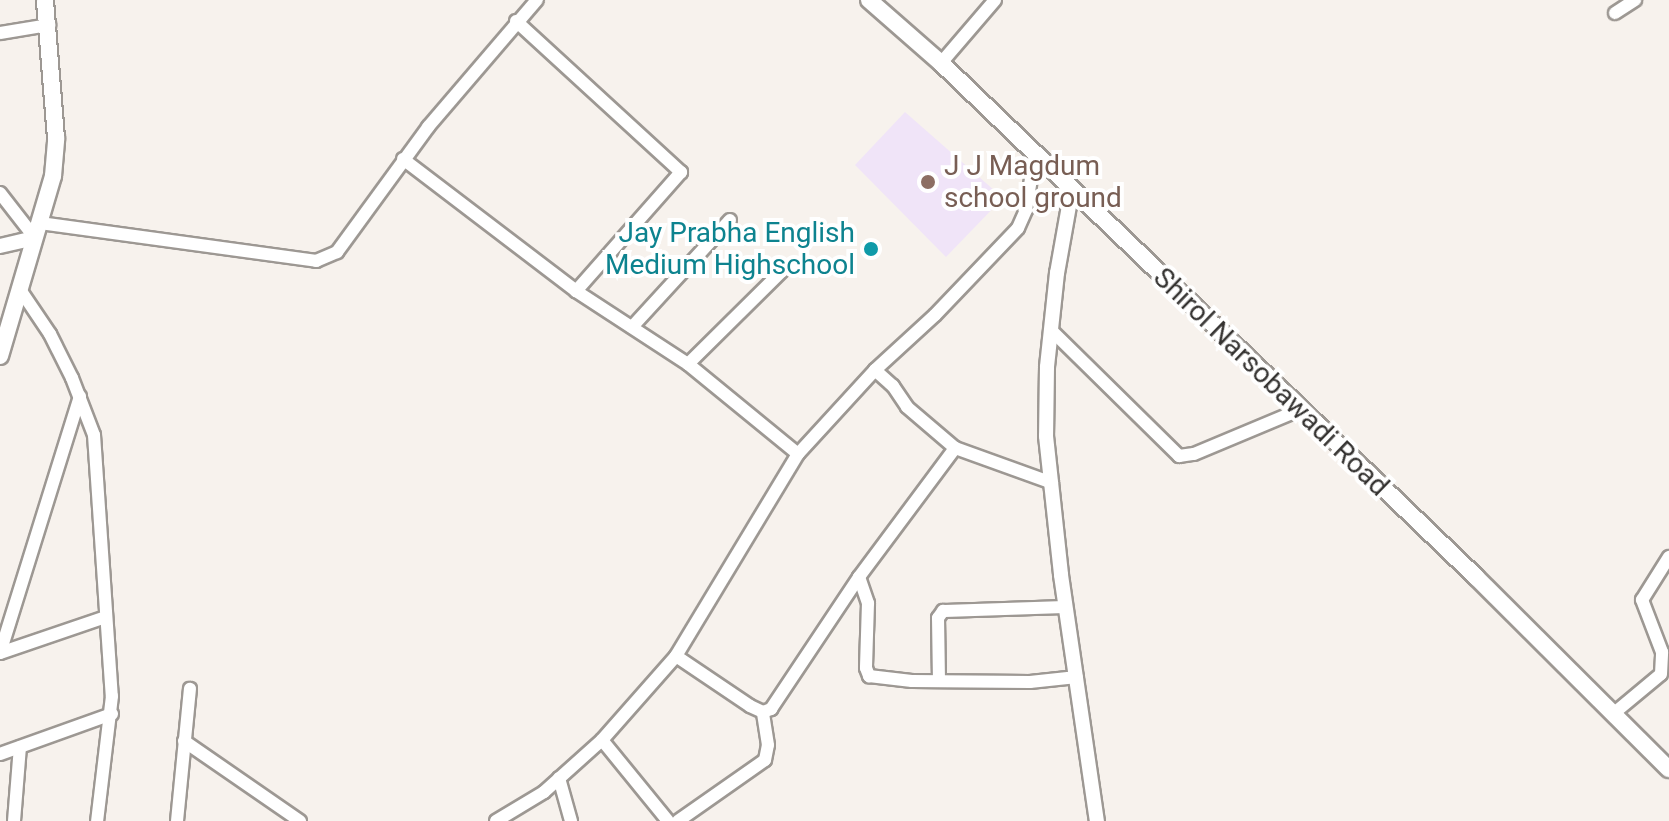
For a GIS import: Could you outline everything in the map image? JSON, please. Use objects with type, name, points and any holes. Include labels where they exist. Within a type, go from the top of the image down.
[{"type":"main road","points":[[0,356],[53,176],[56,138],[45,0]]},
{"type":"main road","name":"Shirol Narsobawadi Road","points":[[869,0],[941,63],[1476,577],[1669,769]]},
{"type":"street","points":[[0,246],[37,231],[316,261],[337,252],[403,159],[516,21],[537,0]]},
{"type":"street","points":[[941,63],[995,0]]},
{"type":"street","points":[[1615,13],[1635,0]]},
{"type":"street","points":[[516,21],[681,172],[576,291]]},
{"type":"street","points":[[0,33],[49,25]]},
{"type":"street","points":[[496,821],[544,792],[602,740],[676,656],[798,454],[875,370],[946,305],[1018,228],[1026,210],[1035,154]]},
{"type":"street","points":[[403,159],[576,291],[688,364],[798,454]]},
{"type":"street","points":[[1072,189],[1051,330],[1046,436],[1066,607],[1097,821]]},
{"type":"street","points":[[0,193],[37,231]]},
{"type":"street","points":[[632,327],[730,220]]},
{"type":"street","points":[[688,364],[783,270]]},
{"type":"street","points":[[19,288],[50,334],[80,396],[94,435],[112,714],[97,821]]},
{"type":"street","points":[[1051,330],[1179,456],[1194,454],[1299,410]]},
{"type":"street","points":[[875,370],[893,386],[907,407],[955,448],[1052,483]]},
{"type":"street","points":[[0,653],[80,396]]},
{"type":"street","points":[[763,712],[771,709],[859,577],[955,448]]},
{"type":"street","points":[[1613,714],[1661,674],[1662,652],[1642,600],[1669,557]]},
{"type":"street","points":[[859,577],[868,603],[866,668],[869,676],[1030,682],[1077,677]]},
{"type":"street","points":[[939,681],[938,618],[943,611],[1066,607]]},
{"type":"street","points":[[0,653],[106,617]]},
{"type":"street","points":[[676,656],[763,712],[768,745],[765,760],[678,821]]},
{"type":"street","points":[[177,821],[190,689]]},
{"type":"street","points":[[0,754],[112,714]]},
{"type":"street","points":[[602,740],[662,819]]},
{"type":"street","points":[[184,741],[300,821]]},
{"type":"street","points":[[14,821],[20,747]]},
{"type":"street","points":[[559,778],[571,821]]},
{"type":"shaded area","name":"J J Magdum school ground","points":[[905,112],[1003,198],[946,257],[855,165]]},
{"type":"place","name":"J J Magdum school ground","points":[[928,182]]},
{"type":"place","name":"Jay Prabha English Medium Highschool","points":[[871,249]]}]
